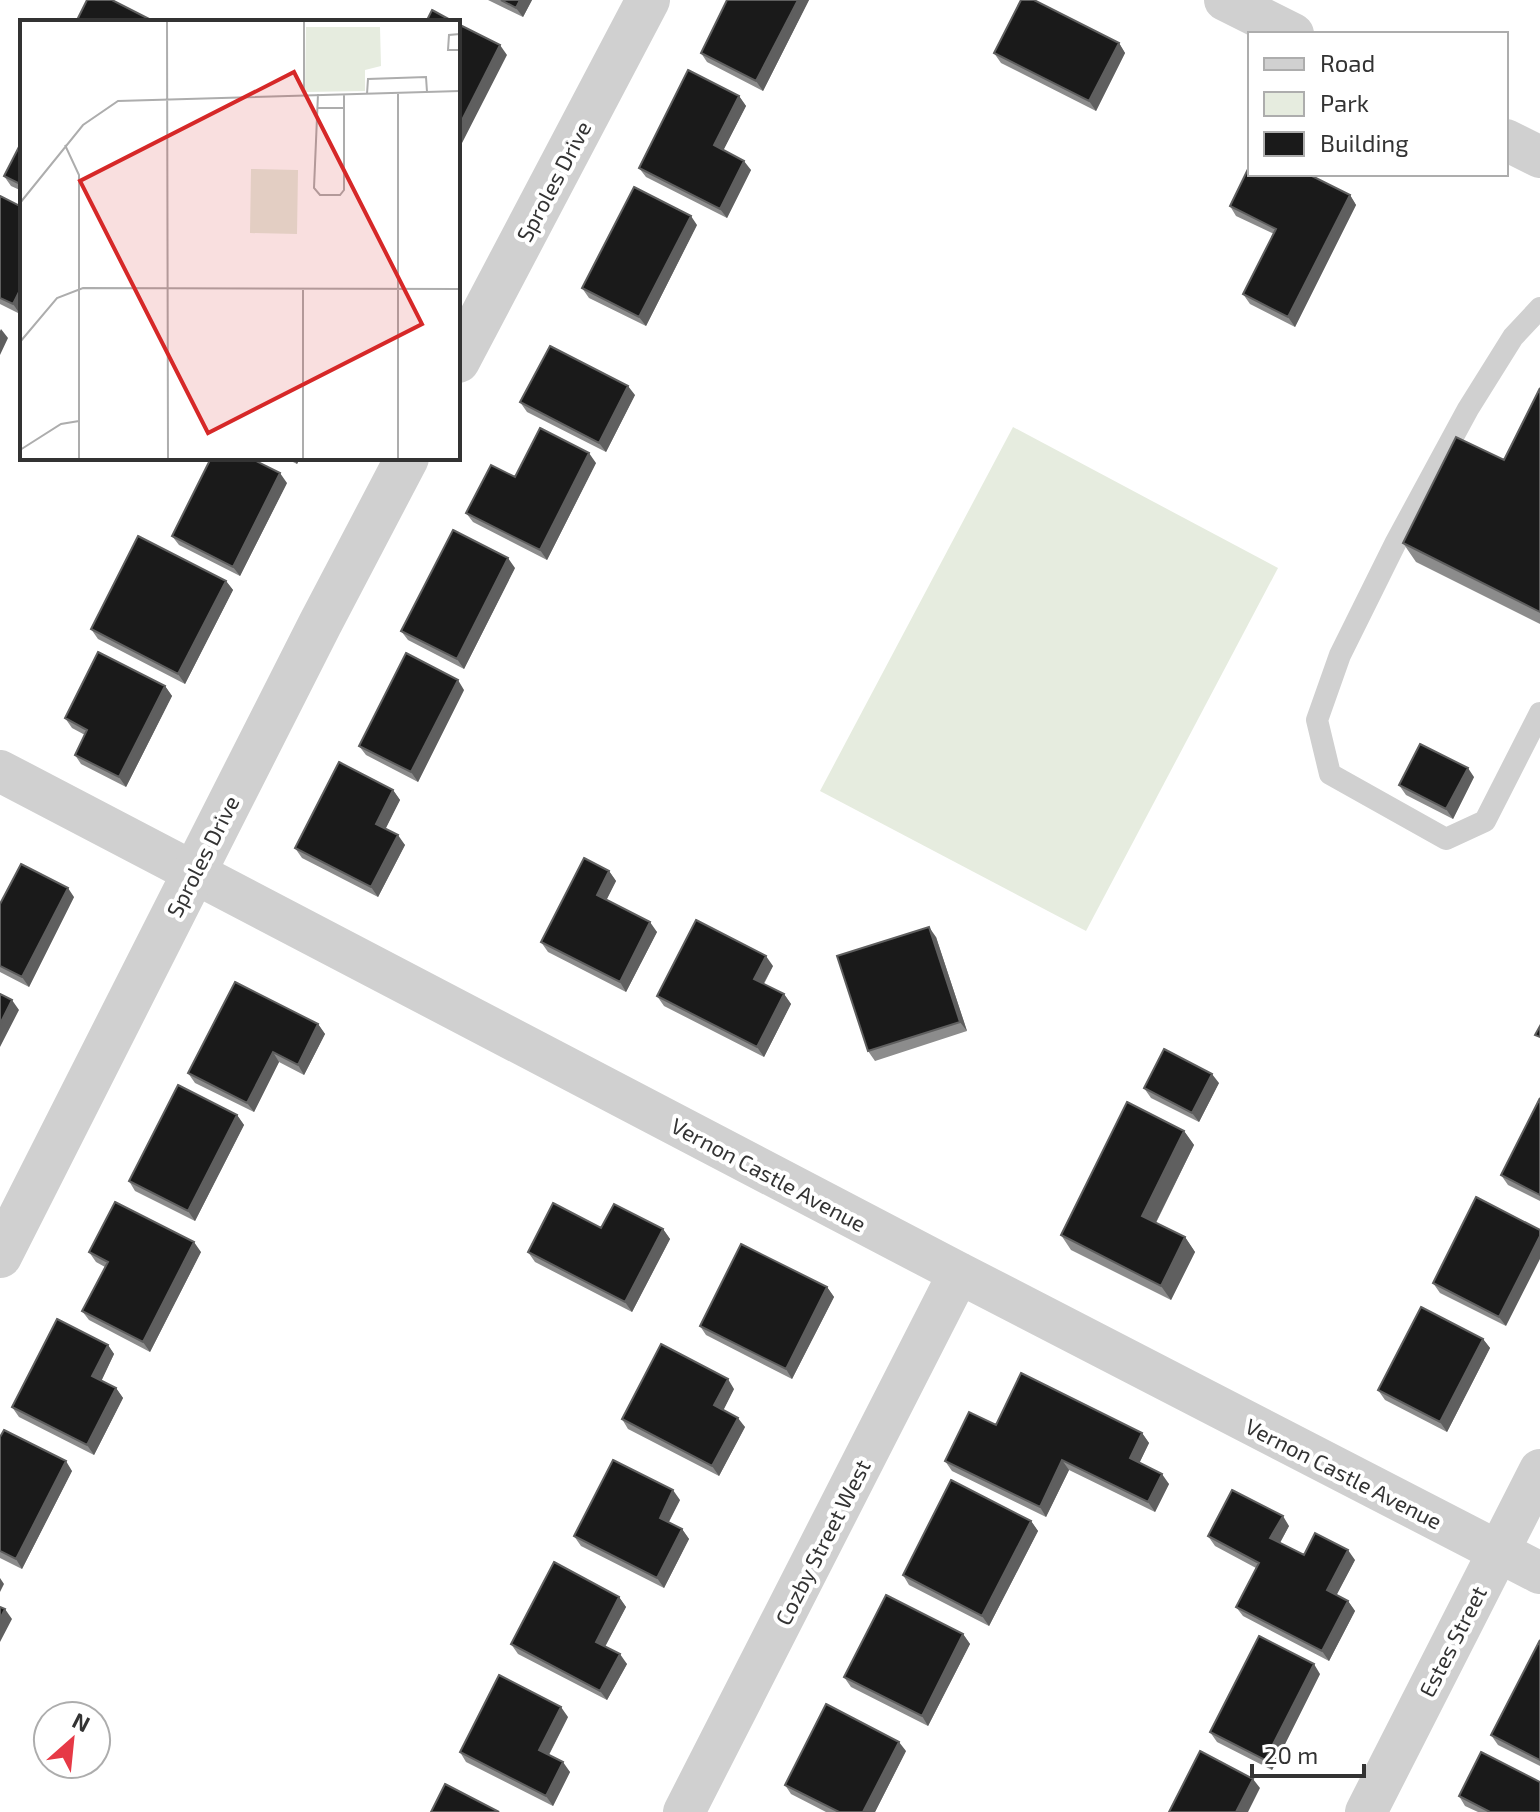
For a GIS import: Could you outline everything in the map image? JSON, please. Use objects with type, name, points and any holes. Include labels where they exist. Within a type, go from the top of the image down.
[{"type":"street","name":"Sproles Drive","points":[[460,357],[648,0]]},
{"type":"street","points":[[1225,0],[1289,32]]},
{"type":"street","name":"Sproles Drive","points":[[0,1256],[406,460]]},
{"type":"street","name":"Vernon Castle Avenue","points":[[0,771],[1540,1573]]},
{"type":"street","name":"Cozby Street West","points":[[684,1812],[959,1273]]},
{"type":"street","name":"Estes Street","points":[[1366,1812],[1540,1470]]},
{"type":"lane","points":[[1540,308],[1513,337],[1468,409],[1396,542],[1340,655],[1317,720],[1330,774],[1446,839],[1485,821],[1540,713]]},
{"type":"green space","points":[[1013,427],[1278,568],[1086,931],[820,791]]},
{"type":"building","points":[[87,0],[112,0],[151,20],[77,20]]},
{"type":"building","points":[[501,0],[520,0],[516,8]]},
{"type":"building","points":[[727,0],[798,0],[756,81],[701,53]]},
{"type":"building","points":[[1021,0],[1034,0],[1119,43],[1089,101],[994,53]]},
{"type":"building","points":[[432,10],[450,20],[427,20]]},
{"type":"building","points":[[460,25],[500,45],[460,124]]},
{"type":"building","points":[[688,70],[739,96],[714,145],[744,161],[720,209],[639,168]]},
{"type":"building","points":[[20,145],[20,184],[4,176]]},
{"type":"building","points":[[1248,169],[1248,176],[1312,176],[1350,195],[1288,317],[1243,294],[1276,229],[1230,206]]},
{"type":"building","points":[[634,187],[691,216],[639,317],[582,288]]},
{"type":"building","points":[[0,196],[20,206],[20,290],[13,304],[0,298]]},
{"type":"building","points":[[550,346],[628,386],[599,443],[520,402]]},
{"type":"building","points":[[1540,388],[1540,612],[1403,543],[1456,437],[1504,460]]},
{"type":"building","points":[[540,428],[589,453],[540,550],[466,513],[491,465],[515,477]]},
{"type":"building","points":[[210,460],[254,460],[280,473],[233,567],[172,536]]},
{"type":"building","points":[[453,530],[508,558],[457,659],[401,631]]},
{"type":"building","points":[[138,536],[226,581],[178,674],[91,629]]},
{"type":"building","points":[[98,652],[165,686],[119,777],[75,755],[87,730],[65,718]]},
{"type":"building","points":[[406,653],[458,680],[411,772],[359,746]]},
{"type":"building","points":[[1420,744],[1468,768],[1446,809],[1399,785]]},
{"type":"building","points":[[339,762],[393,790],[376,824],[398,835],[371,887],[295,848]]},
{"type":"building","points":[[584,858],[609,871],[597,895],[650,922],[620,982],[541,942]]},
{"type":"building","points":[[21,864],[68,888],[22,977],[0,966],[0,904]]},
{"type":"building","points":[[696,920],[766,956],[754,979],[784,994],[757,1047],[657,996]]},
{"type":"building","points":[[929,927],[960,1022],[868,1051],[837,956]]},
{"type":"building","points":[[235,982],[318,1024],[298,1065],[273,1052],[247,1103],[188,1073]]},
{"type":"building","points":[[0,994],[12,1000],[0,1024]]},
{"type":"building","points":[[1164,1049],[1212,1074],[1192,1113],[1144,1088]]},
{"type":"building","points":[[178,1085],[237,1115],[188,1211],[129,1181]]},
{"type":"building","points":[[1540,1098],[1540,1195],[1501,1175]]},
{"type":"building","points":[[1127,1102],[1184,1131],[1142,1216],[1185,1237],[1161,1286],[1061,1235]]},
{"type":"building","points":[[1476,1197],[1540,1230],[1540,1236],[1499,1317],[1433,1283]]},
{"type":"building","points":[[115,1202],[194,1242],[143,1342],[82,1311],[108,1262],[89,1252]]},
{"type":"building","points":[[553,1203],[601,1228],[614,1204],[663,1229],[625,1302],[528,1252]]},
{"type":"building","points":[[741,1244],[827,1287],[786,1369],[700,1326]]},
{"type":"building","points":[[1421,1307],[1483,1339],[1440,1422],[1378,1390]]},
{"type":"building","points":[[57,1319],[108,1345],[92,1376],[116,1388],[87,1445],[12,1407]]},
{"type":"building","points":[[661,1344],[728,1379],[714,1405],[738,1418],[712,1466],[622,1419]]},
{"type":"building","points":[[1021,1373],[1142,1433],[1130,1458],[1162,1474],[1148,1502],[1062,1460],[1040,1507],[945,1461],[969,1412],[996,1425]]},
{"type":"building","points":[[4,1430],[66,1461],[16,1559],[0,1551],[0,1437]]},
{"type":"building","points":[[613,1460],[673,1490],[660,1518],[682,1529],[657,1578],[574,1536]]},
{"type":"building","points":[[951,1480],[1031,1521],[982,1616],[903,1575]]},
{"type":"building","points":[[1232,1490],[1283,1516],[1270,1538],[1304,1555],[1315,1533],[1348,1550],[1327,1590],[1348,1601],[1322,1651],[1236,1607],[1259,1563],[1208,1536]]},
{"type":"building","points":[[554,1562],[619,1597],[596,1642],[620,1654],[600,1691],[511,1644]]},
{"type":"building","points":[[886,1595],[963,1634],[922,1716],[844,1677]]},
{"type":"building","points":[[1259,1636],[1314,1664],[1265,1760],[1210,1732]]},
{"type":"building","points":[[1540,1640],[1540,1760],[1491,1735]]},
{"type":"building","points":[[499,1675],[561,1707],[539,1750],[563,1762],[546,1796],[460,1752]]},
{"type":"building","points":[[826,1704],[899,1742],[863,1812],[839,1812],[785,1785]]},
{"type":"building","points":[[1200,1751],[1253,1779],[1236,1812],[1169,1812]]},
{"type":"building","points":[[1481,1752],[1540,1782],[1540,1812],[1490,1812],[1459,1796]]},
{"type":"building","points":[[445,1784],[499,1812],[431,1812]]}]
